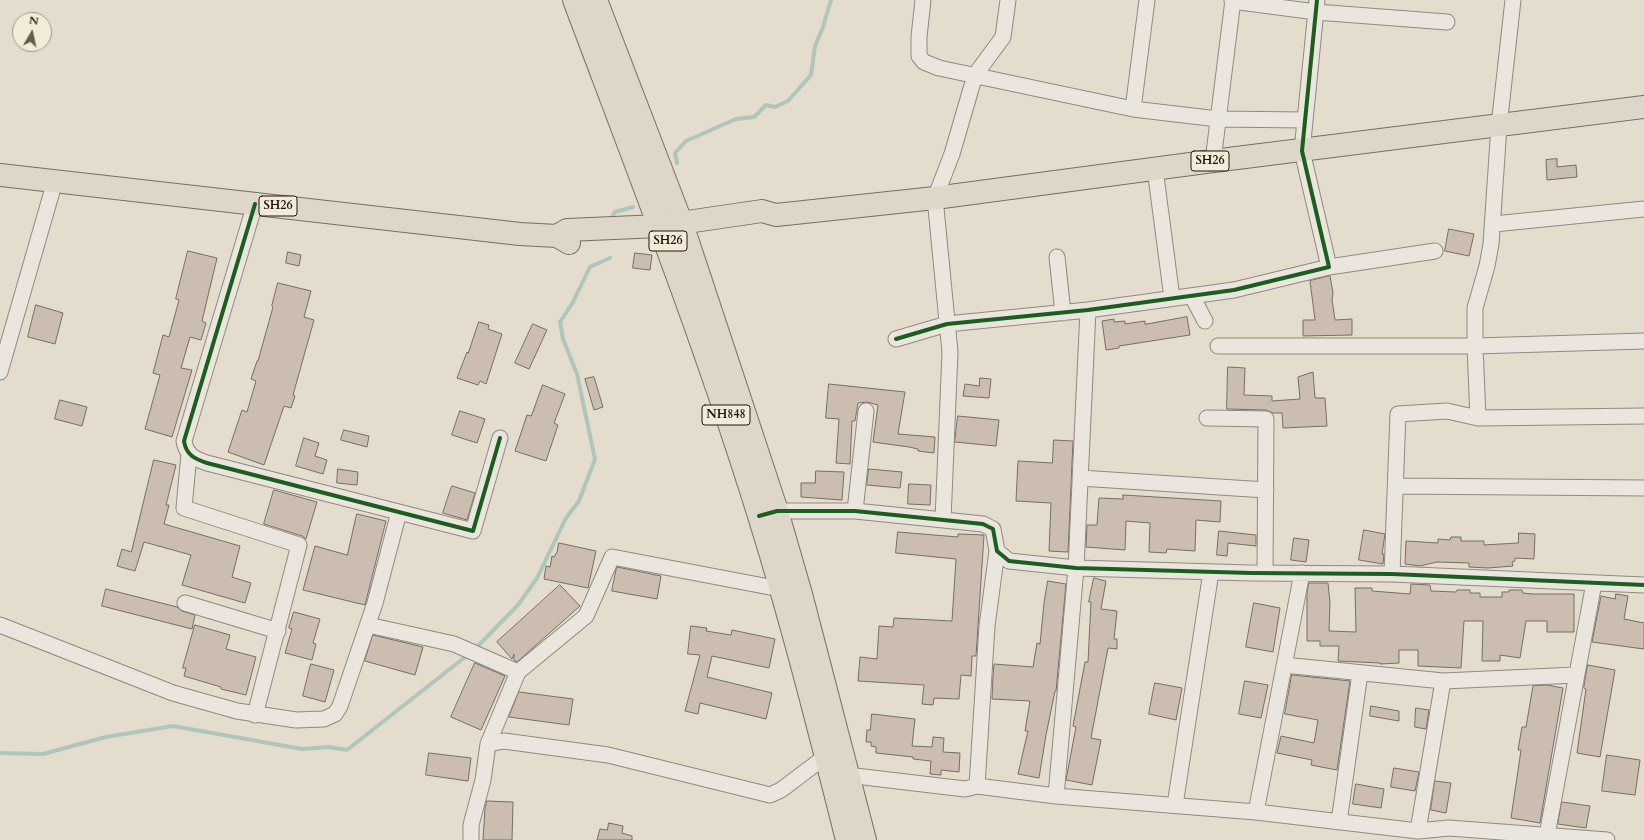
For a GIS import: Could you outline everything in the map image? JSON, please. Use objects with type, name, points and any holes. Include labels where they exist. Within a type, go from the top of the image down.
[{"type":"main road","name":"NH848","points":[[574,0],[711,368],[801,594],[865,840]]},
{"type":"main road","name":"NH848","points":[[596,0],[684,231],[768,514],[780,589],[826,756],[847,840]]},
{"type":"main road","name":"SH26","points":[[0,175],[520,234],[557,236],[567,243],[684,231],[762,211],[776,215],[935,198],[1155,170],[1213,161],[1644,107]]},
{"type":"street","points":[[923,0],[919,37],[919,56],[924,62],[940,68],[1133,109],[1218,119],[1305,120]]},
{"type":"street","points":[[943,520],[950,352],[935,198],[952,154],[975,75],[1003,37],[1008,0]]},
{"type":"street","points":[[1133,109],[1147,0]]},
{"type":"street","points":[[1478,418],[1475,308],[1487,266],[1494,224],[1499,126],[1512,0]]},
{"type":"street","points":[[1213,161],[1232,1],[1317,6],[1447,22]]},
{"type":"street","points":[[1317,6],[1302,150],[1329,268]]},
{"type":"street","points":[[1155,170],[1172,298]]},
{"type":"street","points":[[0,372],[55,181]]},
{"type":"street","points":[[255,204],[184,441],[185,448],[189,454],[198,460],[207,463],[473,531],[500,438]]},
{"type":"street","points":[[1494,224],[1644,209]]},
{"type":"street","points":[[896,339],[947,324],[1088,310],[1234,290],[1329,268],[1435,251]]},
{"type":"street","points":[[1057,257],[1063,312]]},
{"type":"street","points":[[1192,296],[1204,321]]},
{"type":"street","points":[[1056,796],[1076,568],[1088,310]]},
{"type":"street","points":[[1218,346],[1475,346],[1644,340]]},
{"type":"street","points":[[855,512],[866,411]]},
{"type":"street","points":[[1392,574],[1398,414],[1448,411],[1478,418],[1644,416]]},
{"type":"street","points":[[1207,418],[1266,418],[1264,573]]},
{"type":"street","points":[[189,454],[184,508],[299,545],[256,714]]},
{"type":"street","points":[[1080,478],[1266,490]]},
{"type":"street","points":[[1396,486],[1644,488]]},
{"type":"street","points":[[0,625],[173,693],[231,710],[296,720],[324,718],[335,714],[340,706],[368,625],[398,512]]},
{"type":"street","points":[[768,514],[855,512],[990,526],[995,534],[997,551],[987,626],[977,786]]},
{"type":"street","points":[[997,551],[1009,561],[1076,568],[1302,574],[1392,574],[1644,584]]},
{"type":"street","points":[[471,840],[471,825],[483,780],[488,744],[518,672],[586,616],[612,557],[780,589]]},
{"type":"street","points":[[1175,805],[1211,572]]},
{"type":"street","points":[[1256,812],[1302,574]]},
{"type":"street","points":[[1546,835],[1594,583]]},
{"type":"street","points":[[185,602],[278,632]]},
{"type":"street","points":[[368,625],[454,644],[518,672]]},
{"type":"street","points":[[1284,665],[1443,681],[1576,675]]},
{"type":"street","points":[[1339,822],[1360,673]]},
{"type":"street","points":[[1418,831],[1443,681]]},
{"type":"street","points":[[488,744],[504,741],[608,755],[770,795],[781,790],[826,756]]},
{"type":"street","points":[[847,775],[966,789],[977,786],[1056,796],[1256,812],[1418,831],[1449,828],[1607,840]]},
{"type":"building","points":[[1557,159],[1557,167],[1576,165],[1577,177],[1547,180],[1546,160]]},
{"type":"building","points":[[1449,229],[1474,234],[1469,256],[1445,251]]},
{"type":"building","points":[[188,251],[217,258],[202,321],[206,323],[201,340],[190,337],[181,368],[192,370],[172,437],[145,429],[160,375],[153,373],[163,335],[169,337],[179,300],[176,299]]},
{"type":"building","points":[[288,252],[301,255],[299,266],[286,263]]},
{"type":"building","points":[[635,253],[652,255],[650,270],[633,268]]},
{"type":"building","points":[[1330,276],[1335,320],[1352,319],[1352,335],[1303,336],[1303,320],[1315,320],[1310,281]]},
{"type":"building","points":[[278,283],[311,291],[304,317],[314,320],[293,395],[295,396],[291,408],[284,406],[264,465],[228,452],[242,410],[247,412],[256,381],[251,379],[258,361]]},
{"type":"building","points":[[36,305],[63,313],[55,344],[28,337]]},
{"type":"building","points":[[1187,317],[1190,335],[1119,346],[1119,348],[1106,350],[1102,321],[1114,319],[1114,322],[1125,321],[1125,324],[1145,321],[1145,324]]},
{"type":"building","points":[[479,322],[489,325],[488,329],[502,334],[486,384],[480,381],[478,385],[457,378]]},
{"type":"building","points":[[533,324],[547,330],[529,369],[515,363]]},
{"type":"building","points":[[1228,367],[1245,368],[1244,395],[1272,396],[1272,401],[1300,399],[1298,377],[1313,372],[1315,398],[1325,398],[1327,426],[1283,428],[1282,413],[1273,413],[1266,410],[1227,409]]},
{"type":"building","points":[[594,377],[603,407],[594,410],[585,379]]},
{"type":"building","points":[[980,378],[991,379],[989,398],[963,396],[965,384],[979,386]]},
{"type":"building","points":[[829,384],[905,392],[898,434],[935,437],[934,453],[918,451],[918,449],[909,447],[873,442],[878,405],[867,402],[858,403],[855,421],[852,421],[850,464],[836,463],[839,419],[826,418]]},
{"type":"building","points":[[543,385],[565,394],[554,423],[558,425],[546,461],[515,451],[527,415],[531,416]]},
{"type":"building","points":[[60,400],[87,407],[82,426],[55,419]]},
{"type":"building","points":[[460,411],[485,419],[477,443],[452,435]]},
{"type":"building","points":[[958,416],[999,420],[996,446],[955,442]]},
{"type":"building","points":[[344,430],[369,436],[367,447],[341,440]]},
{"type":"building","points":[[304,438],[319,443],[315,456],[327,460],[323,474],[296,466]]},
{"type":"building","points":[[1054,440],[1073,441],[1068,552],[1049,551],[1051,503],[1016,501],[1018,461],[1052,463]]},
{"type":"building","points":[[154,460],[176,465],[166,505],[169,505],[164,524],[240,546],[232,577],[251,583],[245,603],[182,585],[191,555],[144,542],[135,571],[117,566],[122,549],[131,552]]},
{"type":"building","points":[[338,469],[358,472],[357,485],[337,483]]},
{"type":"building","points":[[869,469],[902,472],[900,488],[867,485]]},
{"type":"building","points":[[816,471],[844,472],[842,500],[801,497],[801,483],[815,483]]},
{"type":"building","points":[[909,484],[931,485],[930,505],[908,504]]},
{"type":"building","points":[[452,486],[475,493],[467,520],[443,513]]},
{"type":"building","points":[[274,490],[317,502],[306,539],[302,536],[264,524]]},
{"type":"building","points":[[1123,495],[1221,501],[1220,522],[1196,520],[1195,551],[1167,549],[1166,553],[1149,552],[1150,523],[1126,521],[1125,550],[1086,547],[1087,525],[1097,525],[1099,498],[1123,499]]},
{"type":"building","points":[[357,514],[386,521],[365,605],[303,590],[315,546],[347,555]]},
{"type":"building","points":[[1364,530],[1385,534],[1382,554],[1384,554],[1383,564],[1359,560]]},
{"type":"building","points":[[1219,531],[1256,535],[1256,546],[1228,543],[1227,556],[1217,555]]},
{"type":"building","points":[[898,532],[958,537],[958,534],[984,535],[976,656],[972,656],[971,676],[961,675],[959,699],[934,698],[933,705],[922,704],[924,685],[858,681],[860,657],[877,659],[879,626],[893,627],[894,618],[952,621],[956,559],[896,553]]},
{"type":"building","points":[[1519,533],[1535,534],[1534,559],[1515,558],[1515,561],[1512,562],[1513,566],[1488,568],[1469,567],[1469,563],[1437,562],[1420,566],[1405,564],[1406,541],[1438,543],[1438,539],[1450,540],[1451,537],[1461,537],[1461,541],[1484,541],[1484,545],[1518,543]]},
{"type":"building","points":[[1294,538],[1309,540],[1306,562],[1291,560]]},
{"type":"building","points":[[559,543],[596,551],[588,588],[544,579],[546,566],[550,567],[552,556],[554,557],[557,552]]},
{"type":"building","points":[[617,567],[661,576],[657,599],[612,591]]},
{"type":"building","points":[[1094,578],[1106,581],[1101,609],[1117,611],[1114,639],[1117,639],[1117,649],[1108,648],[1091,738],[1101,740],[1092,785],[1066,780],[1076,727],[1073,726],[1085,662],[1088,662],[1091,602],[1089,602]]},
{"type":"building","points":[[1048,581],[1066,584],[1056,691],[1046,735],[1039,778],[1018,774],[1028,731],[1025,731],[1030,701],[992,699],[993,676],[994,664],[1033,667],[1037,643],[1040,644]]},
{"type":"building","points":[[1309,583],[1328,583],[1330,603],[1329,631],[1356,632],[1355,588],[1372,588],[1372,591],[1410,594],[1411,584],[1430,585],[1431,591],[1456,592],[1457,590],[1470,590],[1470,593],[1480,593],[1480,597],[1502,597],[1502,592],[1509,592],[1509,590],[1522,590],[1523,593],[1532,594],[1574,594],[1574,632],[1547,632],[1547,621],[1526,621],[1520,658],[1500,655],[1500,661],[1482,661],[1483,621],[1464,621],[1461,668],[1418,666],[1418,650],[1399,650],[1399,663],[1380,664],[1338,661],[1339,646],[1320,646],[1320,641],[1307,641],[1307,594]]},
{"type":"building","points":[[560,585],[580,606],[517,662],[514,660],[514,654],[512,659],[497,642]]},
{"type":"building","points":[[106,589],[177,607],[182,611],[195,615],[192,629],[102,606]]},
{"type":"building","points":[[1616,594],[1628,596],[1624,619],[1644,623],[1644,649],[1592,642],[1601,596],[1615,599]]},
{"type":"building","points":[[1254,603],[1280,608],[1273,652],[1246,647]]},
{"type":"building","points":[[294,612],[320,619],[313,643],[316,644],[312,660],[285,653],[292,629],[289,628]]},
{"type":"building","points":[[195,625],[230,635],[226,649],[256,657],[246,695],[221,689],[221,687],[184,676],[186,668],[183,668]]},
{"type":"building","points":[[691,626],[707,628],[706,631],[731,635],[732,630],[775,639],[769,668],[712,656],[707,677],[772,693],[766,719],[700,703],[698,714],[685,711],[700,655],[688,654]]},
{"type":"building","points":[[373,635],[423,647],[415,675],[365,661]]},
{"type":"building","points":[[475,663],[505,676],[481,730],[451,717]]},
{"type":"building","points":[[311,664],[334,670],[325,702],[303,696]]},
{"type":"building","points":[[1588,665],[1615,670],[1600,757],[1577,753]]},
{"type":"building","points":[[1292,675],[1350,681],[1337,770],[1311,765],[1312,760],[1277,753],[1281,736],[1314,743],[1318,720],[1285,714]]},
{"type":"building","points":[[1245,681],[1268,685],[1261,718],[1239,714]]},
{"type":"building","points":[[1155,683],[1182,688],[1176,720],[1149,714]]},
{"type":"building","points":[[1547,685],[1563,688],[1540,823],[1511,818],[1521,750],[1518,750],[1522,727],[1526,727],[1533,686]]},
{"type":"building","points":[[519,692],[573,699],[569,725],[509,717]]},
{"type":"building","points":[[1371,706],[1399,711],[1399,721],[1370,716]]},
{"type":"building","points":[[1416,708],[1429,710],[1426,729],[1415,727]]},
{"type":"building","points":[[872,714],[915,719],[912,746],[932,747],[933,737],[944,738],[943,752],[960,753],[959,772],[941,770],[941,775],[930,774],[931,761],[913,759],[913,757],[876,753],[876,747],[871,746],[871,742],[866,742],[867,730],[870,730]]},
{"type":"building","points":[[429,753],[471,758],[468,781],[426,775]]},
{"type":"building","points":[[1607,755],[1640,760],[1635,795],[1602,791]]},
{"type":"building","points":[[1394,768],[1419,772],[1415,791],[1391,787]]},
{"type":"building","points":[[1435,781],[1451,783],[1446,813],[1431,810]]},
{"type":"building","points":[[1356,784],[1384,789],[1381,808],[1353,804]]},
{"type":"building","points":[[487,801],[513,802],[512,840],[483,840]]},
{"type":"building","points":[[1562,802],[1590,806],[1586,828],[1558,824]]},
{"type":"building","points":[[609,823],[623,826],[622,833],[632,836],[632,840],[597,840],[600,829],[607,830]]},
{"type":"waterway","points":[[677,163],[675,153],[686,141],[736,119],[754,117],[766,105],[775,107],[788,101],[811,75],[815,46],[823,27],[831,0]]},
{"type":"waterway","points":[[609,222],[615,212],[633,207]]},
{"type":"waterway","points":[[474,650],[518,605],[537,578],[566,518],[579,501],[595,459],[577,374],[563,339],[560,322],[572,304],[590,267],[610,258]]},
{"type":"waterway","points":[[0,753],[43,754],[106,737],[173,726],[302,749],[329,747],[347,750],[469,654]]},
{"type":"cycle path","points":[[896,339],[947,324],[1088,310],[1234,290],[1329,267],[1302,151],[1317,0]]},
{"type":"cycle path","points":[[255,204],[184,441],[187,450],[192,456],[207,463],[473,531],[500,438]]},
{"type":"cycle path","points":[[759,516],[777,511],[855,511],[983,524],[993,529],[997,551],[1009,561],[1076,568],[1251,573],[1392,574],[1644,585]]}]
